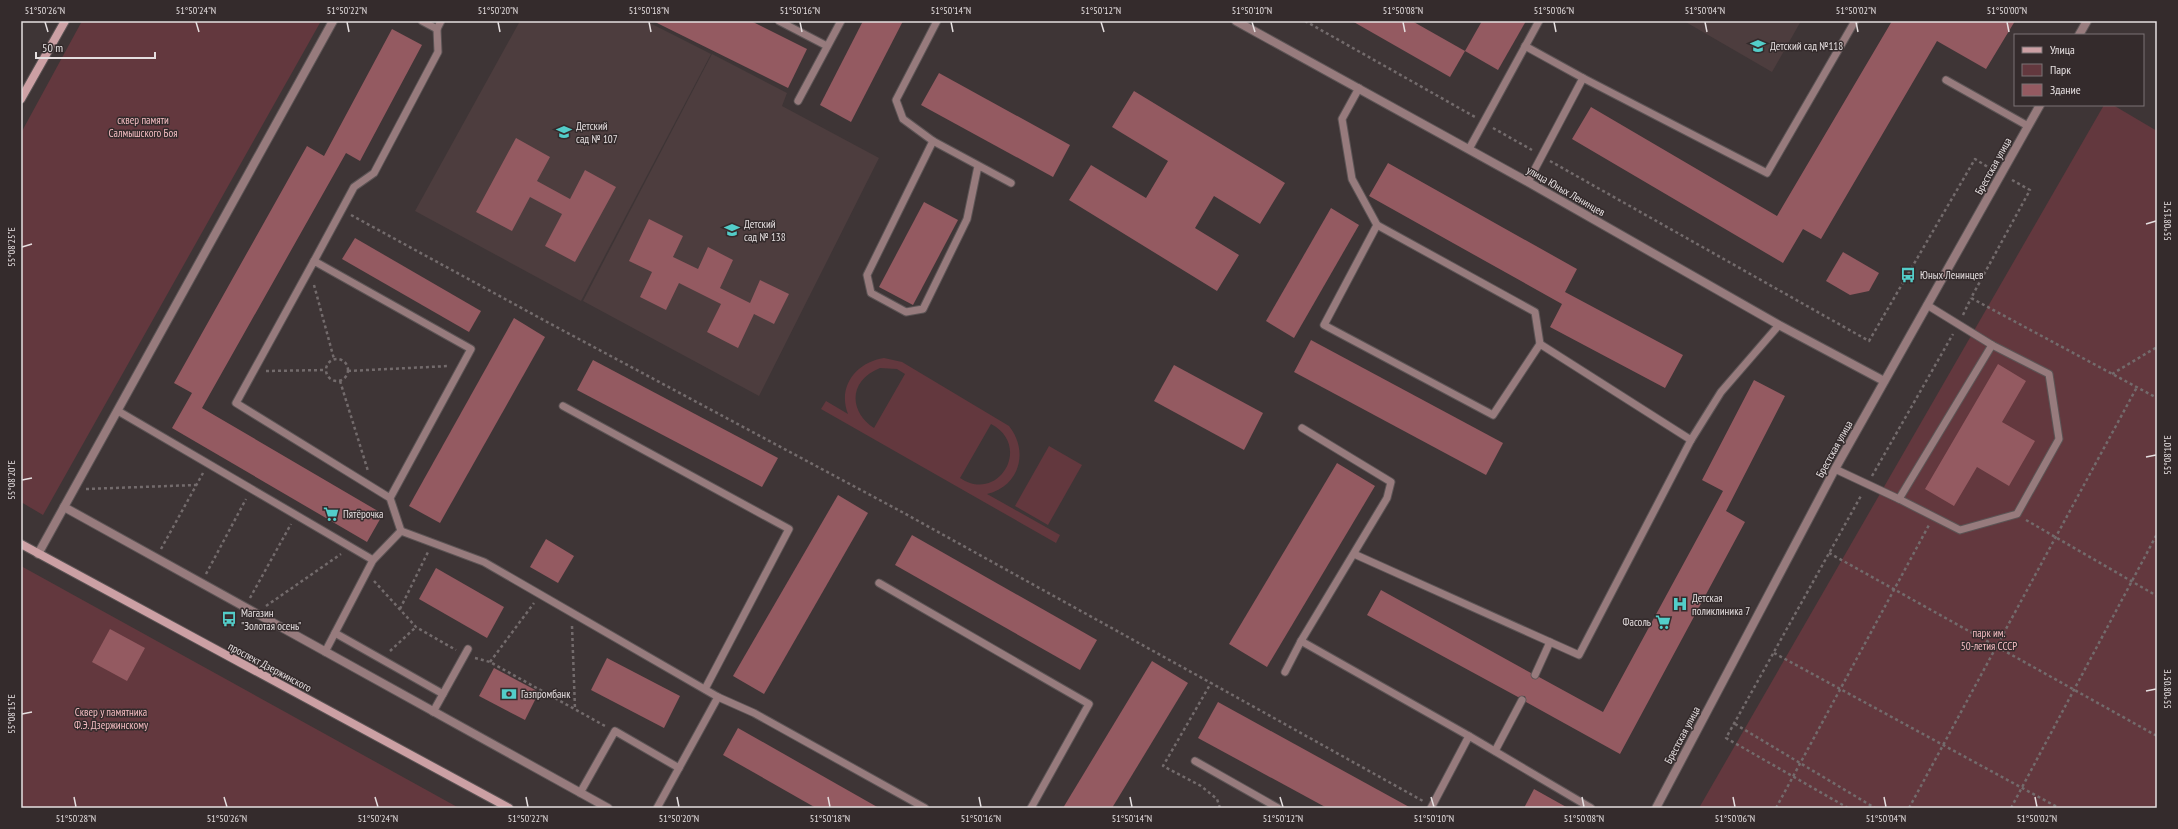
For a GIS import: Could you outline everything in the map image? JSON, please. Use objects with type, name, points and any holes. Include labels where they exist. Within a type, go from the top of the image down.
[{"type":"main road","points":[[21,99],[64,21]]},
{"type":"main road","name":"проспект Дзержинского","points":[[21,544],[504,807]]},
{"type":"street","points":[[38,554],[333,21]]},
{"type":"street","name":"улица Юных Ленинцев","points":[[1236,21],[1528,182],[1779,325],[1884,381]]},
{"type":"street","points":[[2080,34],[2087,21]]},
{"type":"street","name":"Брестская улица","points":[[1656,808],[1835,470],[2039,106]]},
{"type":"street","points":[[64,507],[608,808]]},
{"type":"lane","points":[[422,21],[437,29]]},
{"type":"lane","points":[[401,531],[390,498],[236,404],[354,187],[374,174],[438,52],[437,29],[441,21]]},
{"type":"lane","points":[[779,21],[827,46]]},
{"type":"lane","points":[[798,101],[841,21]]},
{"type":"lane","points":[[937,21],[896,100],[903,119],[933,141],[1011,183]]},
{"type":"lane","points":[[1469,149],[1539,21]]},
{"type":"lane","points":[[1525,46],[1583,78],[1767,173],[1855,21]]},
{"type":"lane","points":[[1528,182],[1583,78]]},
{"type":"lane","points":[[1946,80],[2028,126]]},
{"type":"lane","points":[[1359,88],[1342,119],[1352,179],[1376,224],[1535,312],[1540,344],[1493,415],[1324,324],[1376,224]]},
{"type":"lane","points":[[933,141],[867,275],[871,293],[906,312],[923,309],[967,219],[978,166]]},
{"type":"lane","points":[[314,261],[471,349],[390,498]]},
{"type":"lane","points":[[1835,470],[1868,484],[1960,530],[2017,514],[2059,439],[2049,374],[1992,345],[1927,305]]},
{"type":"lane","points":[[1354,554],[1579,655],[1691,440],[1721,392],[1779,325]]},
{"type":"lane","points":[[1540,344],[1691,440]]},
{"type":"lane","points":[[1899,499],[1992,345]]},
{"type":"lane","points":[[563,406],[789,529],[705,689]]},
{"type":"lane","points":[[118,410],[373,560]]},
{"type":"lane","points":[[1285,672],[1301,641],[1387,498],[1391,482],[1302,428]]},
{"type":"lane","points":[[401,531],[484,562],[718,697],[754,713],[925,808]]},
{"type":"lane","points":[[325,652],[373,560],[401,531]]},
{"type":"lane","points":[[879,584],[1089,704],[1031,808]]},
{"type":"lane","points":[[335,633],[443,694]]},
{"type":"lane","points":[[1301,641],[1495,751],[1591,808]]},
{"type":"lane","points":[[1535,675],[1550,642]]},
{"type":"lane","points":[[433,712],[466,652]]},
{"type":"lane","points":[[657,808],[718,697]]},
{"type":"lane","points":[[1495,751],[1522,700]]},
{"type":"lane","points":[[580,793],[615,731],[679,768]]},
{"type":"lane","points":[[1432,807],[1468,736]]},
{"type":"lane","points":[[1195,761],[1278,808]]},
{"type":"path","points":[[1305,21],[1869,341],[1975,159],[2030,190],[1958,324],[1726,738],[1848,808]]},
{"type":"path","points":[[342,210],[549,323],[902,512],[1432,807]]},
{"type":"path","points":[[309,269],[334,359]]},
{"type":"path","points":[[1971,298],[2157,398]]},
{"type":"path","points":[[2112,374],[2157,346]]},
{"type":"path","points":[[334,359],[341,360],[346,364],[348,371],[346,377],[340,381],[333,381],[328,377],[326,370],[328,363],[334,359]]},
{"type":"path","points":[[348,371],[462,366]]},
{"type":"path","points":[[254,371],[326,370]]},
{"type":"path","points":[[340,381],[373,487]]},
{"type":"path","points":[[1909,808],[2138,387]]},
{"type":"path","points":[[156,558],[209,463]]},
{"type":"path","points":[[74,489],[196,485]]},
{"type":"path","points":[[201,583],[252,488]]},
{"type":"path","points":[[245,608],[296,514]]},
{"type":"path","points":[[2017,514],[2157,596]]},
{"type":"path","points":[[1776,808],[1933,516]]},
{"type":"path","points":[[2011,808],[2157,534]]},
{"type":"path","points":[[400,609],[432,543]]},
{"type":"path","points":[[255,613],[351,547]]},
{"type":"path","points":[[1829,553],[2157,736]]},
{"type":"path","points":[[367,573],[416,627],[466,652],[490,662],[615,731]]},
{"type":"path","points":[[490,662],[541,594]]},
{"type":"path","points":[[572,612],[575,709]]},
{"type":"path","points":[[381,659],[416,627]]},
{"type":"path","points":[[1774,653],[2059,808]]},
{"type":"path","points":[[1212,684],[1163,766],[1201,786],[1218,799],[1220,808]]},
{"type":"path","points":[[1735,724],[1875,808]]},
{"type":"shaded area","name":"Детский сад № 107","points":[[520,21],[646,21],[711,54],[581,301],[415,211]]},
{"type":"shaded area","name":"Детский сад №118","points":[[1684,21],[1801,21],[1772,72]]},
{"type":"shaded area","name":"Детский сад № 138","points":[[712,54],[787,93],[782,106],[879,158],[759,396],[583,301]]},
{"type":"green space","name":"сквер памяти Салмышского Боя","points":[[82,21],[321,21],[43,515],[21,502],[21,133]]},
{"type":"green space","name":"парк им. 50-летия СССР","points":[[2103,106],[2115,106],[2157,131],[2157,808],[1699,808]]},
{"type":"green space","points":[[884,358],[902,362],[1009,426],[1019,446],[1020,456],[1018,466],[1014,476],[1007,484],[998,490],[987,494],[1060,535],[1056,543],[821,409],[826,401],[848,414],[845,404],[847,385],[858,370],[865,364]],"holes":[[[880,368],[897,369],[905,374],[874,428],[860,413],[856,405],[856,396],[862,380],[870,373]],[[991,424],[1003,434],[1009,445],[1010,458],[1006,469],[998,478],[987,484],[974,484],[960,478]]]},
{"type":"green space","points":[[1049,446],[1082,465],[1048,525],[1015,506]]},
{"type":"green space","name":"Сквер у памятника Ф.Э. Дзержинскому","points":[[21,566],[459,808],[21,808]]},
{"type":"building","points":[[653,21],[751,21],[807,49],[788,88]]},
{"type":"building","points":[[863,21],[903,21],[851,122],[820,105]]},
{"type":"building","points":[[1352,21],[1412,21],[1465,51],[1450,77]]},
{"type":"building","points":[[1482,21],[1526,21],[1498,70],[1465,51]]},
{"type":"building","points":[[1892,21],[2015,21],[1986,69],[1937,41],[1821,239],[1803,229],[1783,263],[1572,139],[1591,107],[1777,216]]},
{"type":"building","points":[[392,29],[422,45],[360,161],[346,153],[202,408],[383,514],[367,542],[172,428],[192,393],[174,383],[307,146],[324,156]]},
{"type":"building","points":[[939,73],[1070,145],[1053,177],[921,105]]},
{"type":"building","points":[[1134,91],[1285,183],[1260,224],[1214,196],[1195,228],[1239,255],[1217,291],[1069,200],[1091,165],[1146,198],[1168,161],[1112,127]]},
{"type":"building","points":[[516,138],[550,157],[537,181],[570,199],[585,170],[616,187],[575,262],[545,246],[562,214],[530,197],[512,231],[476,212]]},
{"type":"building","points":[[1388,163],[1577,269],[1565,292],[1683,355],[1665,388],[1550,327],[1562,304],[1369,196]]},
{"type":"building","points":[[924,202],[958,220],[913,305],[879,287]]},
{"type":"building","points":[[1331,208],[1359,225],[1294,338],[1266,321]]},
{"type":"building","points":[[649,219],[683,236],[673,257],[698,269],[708,247],[733,260],[720,288],[750,303],[760,280],[789,294],[774,324],[754,314],[738,348],[707,332],[721,304],[679,283],[666,310],[640,297],[652,272],[629,261]]},
{"type":"building","points":[[355,238],[481,311],[469,332],[342,259]]},
{"type":"building","points":[[1843,252],[1879,273],[1869,291],[1850,295],[1826,281]]},
{"type":"building","points":[[514,318],[545,337],[440,523],[409,506]]},
{"type":"building","points":[[1311,340],[1503,443],[1486,475],[1294,372]]},
{"type":"building","points":[[593,360],[778,458],[762,487],[577,390]]},
{"type":"building","points":[[1998,364],[2026,381],[2002,422],[2035,441],[2009,486],[1977,467],[1954,506],[1925,489]]},
{"type":"building","points":[[1174,365],[1263,413],[1244,450],[1154,401]]},
{"type":"building","points":[[1754,380],[1785,396],[1726,511],[1745,522],[1620,754],[1526,702],[1525,696],[1518,697],[1367,615],[1381,590],[1531,673],[1533,679],[1539,677],[1603,712],[1723,491],[1702,480]]},
{"type":"building","points":[[1337,463],[1375,486],[1267,667],[1229,644]]},
{"type":"building","points":[[838,495],[868,513],[764,694],[733,676]]},
{"type":"building","points":[[912,535],[1097,640],[1080,670],[895,565]]},
{"type":"building","points":[[546,539],[574,556],[558,583],[530,567]]},
{"type":"building","points":[[436,568],[504,607],[487,638],[419,599]]},
{"type":"building","points":[[110,629],[145,648],[127,681],[92,662]]},
{"type":"building","points":[[607,658],[680,696],[664,728],[591,690]]},
{"type":"building","points":[[1152,661],[1188,683],[1112,808],[1063,808]]},
{"type":"building","name":"Газпромбанк","points":[[494,668],[539,692],[525,720],[479,696]]},
{"type":"building","points":[[1218,702],[1411,808],[1327,808],[1198,738]]},
{"type":"building","points":[[738,728],[879,808],[816,808],[723,755]]},
{"type":"building","points":[[1534,789],[1568,808],[1524,808]]},
{"type":"place","name":"Детский сад №118","points":[[1758,46]]},
{"type":"place","name":"Детский сад № 107","points":[[564,132]]},
{"type":"place","name":"Детский сад № 138","points":[[732,230]]},
{"type":"place","name":"Юных Ленинцев","points":[[1908,275]]},
{"type":"place","name":"Пятёрочка","points":[[331,514]]},
{"type":"place","name":"Детская поликлиника 7","points":[[1680,604]]},
{"type":"place","name":"Магазин \"Золотая осень\"","points":[[229,619]]},
{"type":"place","name":"Фасоль","points":[[1663,622]]},
{"type":"place","name":"Газпромбанк","points":[[509,694]]}]
